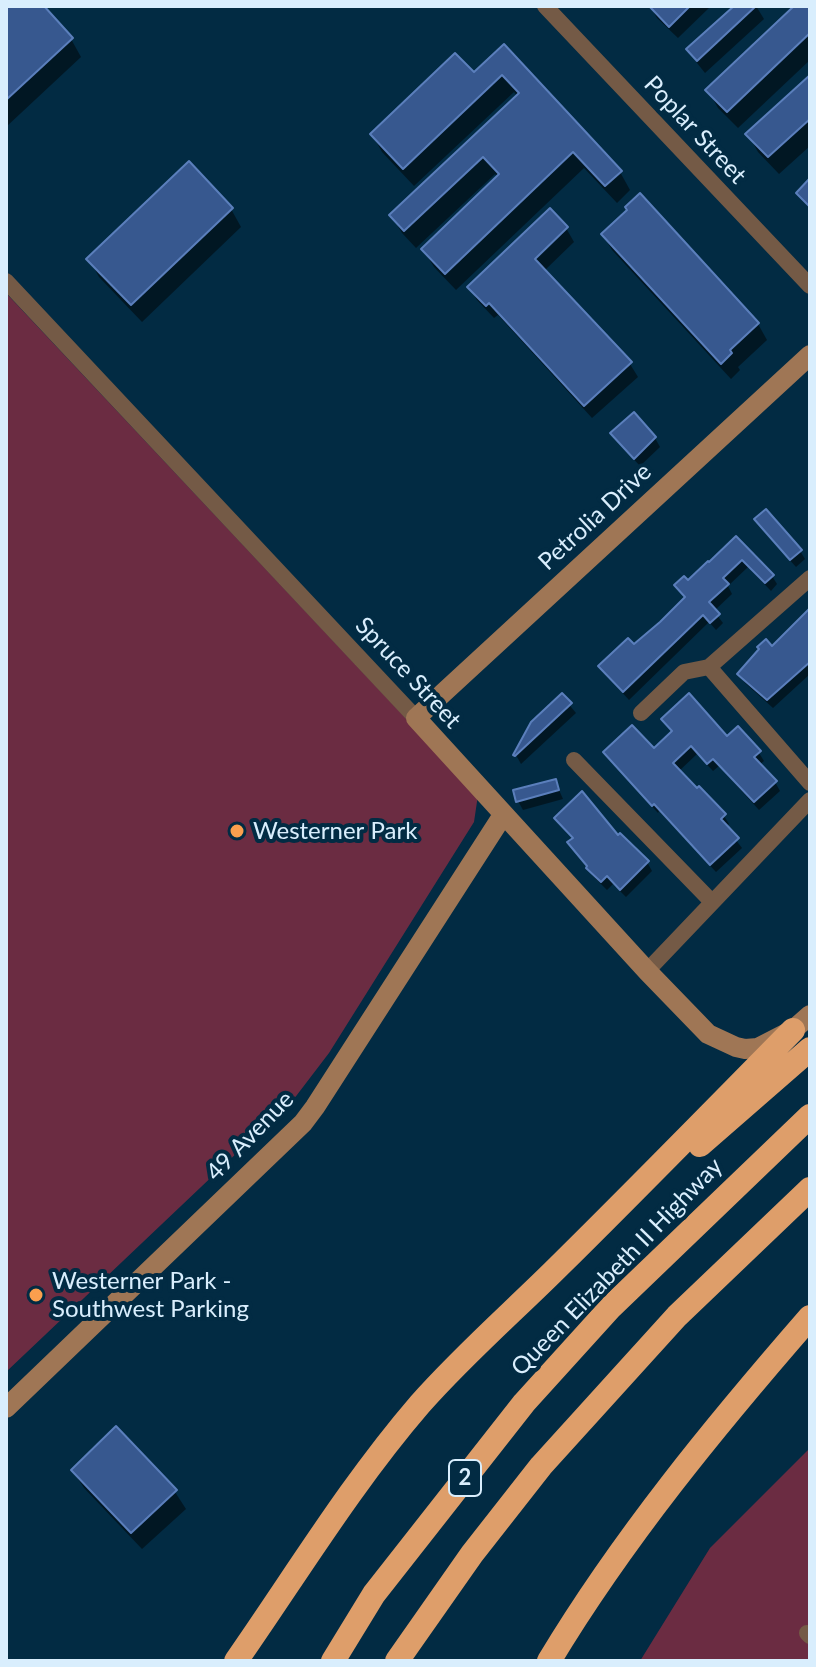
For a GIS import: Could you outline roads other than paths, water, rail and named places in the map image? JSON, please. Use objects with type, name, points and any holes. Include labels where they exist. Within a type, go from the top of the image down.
[{"type":"highway","points":[[236,1661],[395,1435],[452,1370],[802,1022]]},
{"type":"highway","points":[[560,1265],[810,1049]]},
{"type":"highway","name":"Queen Elizabeth II Highway","points":[[333,1661],[374,1594],[524,1403],[611,1307],[810,1116]]},
{"type":"highway","name":"2","points":[[397,1661],[472,1554],[551,1455],[677,1316],[810,1189]]},
{"type":"highway","points":[[549,1661],[645,1520],[731,1410],[810,1317]]},
{"type":"street","name":"Poplar Street","points":[[545,6],[810,286]]},
{"type":"street","name":"Spruce Street","points":[[6,281],[416,718],[695,1022],[708,1034],[745,1049],[758,1048],[802,1022]]},
{"type":"street","name":"Petrolia Drive","points":[[416,718],[810,355]]},
{"type":"street","points":[[641,713],[684,672],[709,667],[810,578]]},
{"type":"street","points":[[709,667],[810,783]]},
{"type":"street","points":[[574,760],[712,902]]},
{"type":"street","points":[[647,971],[810,800]]},
{"type":"street","name":"49 Avenue","points":[[6,1408],[303,1123],[503,815]]},
{"type":"place","name":"Westerner Park","points":[[237,831]]},
{"type":"place","name":"Westerner Park - Southwest Parking","points":[[36,1295]]}]
